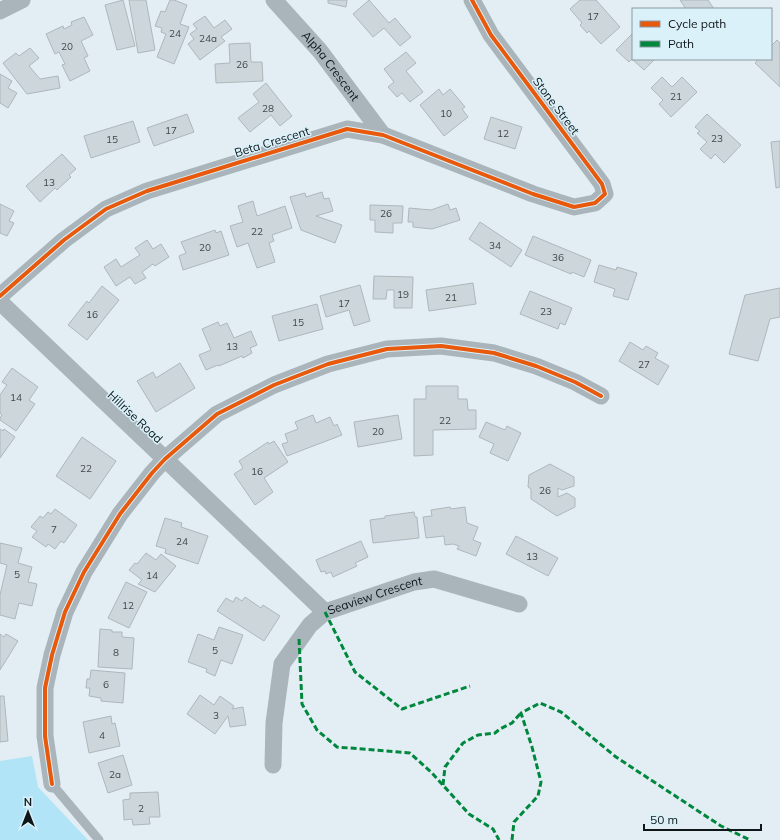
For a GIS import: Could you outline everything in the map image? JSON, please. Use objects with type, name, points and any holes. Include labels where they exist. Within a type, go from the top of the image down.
[{"type":"street","points":[[0,11],[22,0]]},
{"type":"street","name":"Alpha Crescent","points":[[274,0],[320,51],[384,135]]},
{"type":"street","name":"Stone Street","points":[[472,0],[491,35],[602,184],[605,194],[595,203],[574,207]]},
{"type":"street","name":"Beta Crescent","points":[[0,296],[64,240],[106,209],[148,191],[347,129],[384,135],[533,194],[574,207]]},
{"type":"street","name":"Hillrise Road","points":[[0,302],[325,612]]},
{"type":"street","points":[[52,784],[45,736],[45,688],[52,655],[65,612],[84,572],[120,514],[165,459],[217,414],[274,385],[328,364],[387,349],[441,346],[494,353],[575,382],[601,396]]},
{"type":"street","name":"Seaview Crescent","points":[[273,765],[274,724],[282,664],[310,625],[325,612],[414,582],[434,579],[519,604]]},
{"type":"lane","points":[[52,784],[99,840]]},
{"type":"shaded area","points":[[32,756],[38,787],[88,840],[0,840],[0,761]]},
{"type":"building","points":[[123,0],[135,46],[117,50],[105,5]]},
{"type":"building","points":[[129,0],[146,0],[155,50],[138,53]]},
{"type":"building","points":[[170,0],[187,5],[180,24],[189,27],[174,64],[157,57],[166,34],[161,32],[162,28],[155,26],[161,11],[165,12]]},
{"type":"building","points":[[328,0],[347,0],[346,7],[328,3]]},
{"type":"building","points":[[369,0],[389,23],[395,18],[411,37],[400,46],[384,28],[373,37],[353,14]]},
{"type":"building","points":[[580,0],[596,0],[620,27],[601,44],[589,31],[587,33],[580,25],[582,23],[570,9]]},
{"type":"building","points":[[680,0],[708,0],[713,8],[685,8]]},
{"type":"building","points":[[205,16],[214,28],[225,20],[232,29],[221,37],[225,41],[200,60],[188,44],[194,39],[190,34],[197,29],[193,24]]},
{"type":"building","points":[[84,17],[93,35],[81,41],[88,56],[84,58],[90,71],[70,81],[62,65],[65,64],[59,52],[55,54],[46,34],[63,26],[64,29],[72,25],[71,22]]},
{"type":"building","points":[[632,34],[632,59],[629,62],[616,50]]},
{"type":"building","points":[[777,40],[780,43],[780,87],[755,63],[758,60],[772,60],[772,45]]},
{"type":"building","points":[[250,43],[251,62],[262,62],[263,81],[216,83],[215,64],[230,63],[229,44]]},
{"type":"building","points":[[30,48],[39,58],[29,66],[40,79],[58,76],[60,88],[27,94],[3,63],[16,53],[19,56]]},
{"type":"building","points":[[406,52],[416,63],[406,71],[423,92],[410,102],[402,93],[397,97],[388,87],[394,82],[384,69]]},
{"type":"building","points":[[633,60],[654,60],[644,70]]},
{"type":"building","points":[[0,74],[12,81],[8,88],[17,93],[8,108],[0,103]]},
{"type":"building","points":[[662,77],[672,87],[682,77],[697,92],[671,117],[659,104],[663,100],[651,88]]},
{"type":"building","points":[[266,83],[292,116],[280,126],[271,115],[250,132],[238,118],[259,102],[253,94]]},
{"type":"building","points":[[439,89],[443,95],[450,89],[465,107],[462,109],[468,117],[444,136],[420,105]]},
{"type":"building","points":[[187,114],[194,132],[154,146],[147,128]]},
{"type":"building","points":[[707,114],[741,145],[724,163],[715,154],[711,159],[700,149],[707,142],[697,133],[700,131],[695,127]]},
{"type":"building","points":[[491,117],[522,127],[515,149],[484,139]]},
{"type":"building","points":[[133,121],[140,142],[91,158],[84,136]]},
{"type":"building","points":[[780,141],[780,187],[776,188],[771,142]]},
{"type":"building","points":[[62,154],[76,169],[69,175],[71,177],[57,190],[55,188],[40,202],[26,186]]},
{"type":"building","points":[[322,192],[324,199],[329,198],[333,211],[316,216],[342,225],[335,243],[301,230],[290,197],[305,193],[306,197]]},
{"type":"building","points":[[253,201],[257,216],[285,206],[292,228],[272,235],[274,241],[269,243],[275,262],[257,268],[248,243],[237,247],[230,226],[243,222],[238,206]]},
{"type":"building","points":[[0,204],[14,211],[9,221],[14,223],[7,236],[0,233]]},
{"type":"building","points":[[448,204],[450,210],[456,208],[460,220],[432,229],[413,227],[413,222],[408,222],[409,208],[431,210]]},
{"type":"building","points":[[370,205],[403,206],[402,223],[393,223],[393,233],[375,232],[375,220],[370,220]]},
{"type":"building","points":[[480,222],[522,250],[511,267],[469,239]]},
{"type":"building","points":[[215,230],[216,233],[221,231],[229,255],[183,270],[179,256],[186,253],[181,242]]},
{"type":"building","points":[[533,236],[591,260],[584,277],[572,272],[571,274],[525,255]]},
{"type":"building","points":[[147,240],[153,249],[161,244],[169,257],[155,266],[153,264],[142,272],[146,278],[135,284],[130,277],[116,286],[104,267],[116,259],[121,267],[140,255],[135,248]]},
{"type":"building","points":[[599,265],[616,270],[617,267],[637,273],[628,300],[613,296],[615,289],[594,282]]},
{"type":"building","points":[[374,276],[413,277],[412,308],[394,308],[394,290],[387,290],[386,299],[373,299]]},
{"type":"building","points":[[473,283],[476,304],[429,311],[426,290]]},
{"type":"building","points":[[360,285],[370,321],[354,326],[349,310],[326,317],[320,296]]},
{"type":"building","points":[[102,286],[119,300],[87,340],[68,325],[87,301],[89,303]]},
{"type":"building","points":[[780,288],[780,317],[770,319],[758,361],[729,354],[745,295]]},
{"type":"building","points":[[530,291],[572,308],[565,325],[560,323],[558,329],[520,314]]},
{"type":"building","points":[[317,304],[323,329],[279,341],[272,316]]},
{"type":"building","points":[[218,322],[220,326],[227,323],[234,338],[251,331],[257,345],[250,348],[252,353],[243,358],[242,356],[206,370],[199,355],[211,350],[202,329]]},
{"type":"building","points":[[630,342],[643,350],[646,346],[658,353],[655,358],[669,366],[658,385],[619,361]]},
{"type":"building","points":[[180,363],[195,388],[156,412],[137,381],[153,372],[156,378]]},
{"type":"building","points":[[12,368],[38,387],[29,400],[35,404],[16,431],[0,420],[2,415],[0,413],[0,395],[7,385],[2,382]]},
{"type":"building","points":[[426,386],[458,386],[458,399],[467,399],[468,410],[476,410],[476,429],[433,430],[433,455],[414,456],[414,399],[426,399]]},
{"type":"building","points":[[313,415],[316,423],[330,417],[334,426],[337,424],[342,435],[287,456],[282,444],[288,442],[285,434],[298,429],[295,422]]},
{"type":"building","points":[[398,415],[402,439],[358,447],[354,422]]},
{"type":"building","points":[[486,422],[505,430],[507,426],[521,433],[508,461],[490,453],[494,444],[479,437]]},
{"type":"building","points":[[0,429],[3,431],[4,429],[15,437],[0,458]]},
{"type":"building","points":[[82,437],[116,461],[90,499],[56,476]]},
{"type":"building","points":[[274,441],[288,462],[264,478],[273,492],[255,505],[234,474],[243,468],[239,461],[268,442],[269,444]]},
{"type":"building","points":[[550,464],[574,477],[574,486],[562,490],[558,488],[558,497],[567,493],[575,498],[575,507],[557,516],[531,499],[531,489],[528,487],[529,475]]},
{"type":"building","points":[[450,507],[451,509],[465,507],[467,523],[478,527],[473,540],[481,543],[476,556],[457,549],[459,546],[453,544],[445,545],[444,536],[426,538],[423,517],[432,516],[431,510]]},
{"type":"building","points":[[55,509],[77,525],[64,543],[61,541],[55,549],[48,544],[46,547],[32,537],[37,531],[31,527],[40,516],[43,518],[48,512],[51,514]]},
{"type":"building","points":[[414,512],[415,517],[417,517],[419,538],[373,543],[370,520],[385,518],[385,516]]},
{"type":"building","points":[[165,518],[182,523],[181,527],[208,536],[198,564],[165,553],[166,549],[156,546]]},
{"type":"building","points":[[516,536],[558,558],[548,576],[506,554]]},
{"type":"building","points":[[361,541],[368,557],[355,563],[357,566],[333,577],[331,572],[326,574],[325,571],[321,572],[316,560]]},
{"type":"building","points":[[0,543],[22,548],[18,563],[32,567],[28,582],[37,584],[32,606],[19,603],[15,619],[0,615],[0,595],[7,565],[0,563]]},
{"type":"building","points":[[146,553],[156,560],[161,554],[176,566],[155,592],[138,584],[142,580],[129,570],[135,563],[137,564]]},
{"type":"building","points":[[126,582],[147,592],[129,628],[108,618]]},
{"type":"building","points":[[236,597],[242,601],[245,597],[261,608],[263,605],[280,616],[264,641],[217,611],[226,598],[233,602]]},
{"type":"building","points":[[219,627],[243,635],[232,664],[221,660],[215,676],[206,672],[207,669],[188,662],[198,634],[214,640]]},
{"type":"building","points":[[100,629],[112,630],[112,632],[122,632],[122,637],[134,638],[132,669],[98,667]]},
{"type":"building","points":[[0,634],[4,637],[6,634],[18,641],[0,670]]},
{"type":"building","points":[[91,670],[125,673],[123,703],[101,701],[101,698],[89,696],[90,688],[86,688],[87,679],[90,679]]},
{"type":"building","points":[[200,695],[214,705],[220,696],[234,706],[232,709],[243,707],[246,725],[230,727],[228,716],[215,734],[187,714]]},
{"type":"building","points":[[0,696],[4,696],[8,741],[0,742]]},
{"type":"building","points":[[111,716],[112,724],[115,723],[120,746],[89,753],[83,722]]},
{"type":"building","points":[[123,755],[132,785],[108,793],[98,763]]},
{"type":"building","points":[[158,792],[160,817],[149,817],[150,824],[133,825],[132,819],[124,820],[123,800],[130,799],[130,793]]},
{"type":"marked path","points":[[325,612],[355,672],[402,709],[470,686]]},
{"type":"marked path","points":[[299,639],[302,704],[317,730],[337,747],[410,753],[432,773],[469,814],[493,829],[499,840]]},
{"type":"marked path","points":[[512,840],[514,822],[538,796],[541,782],[521,713],[540,703],[561,712],[616,757],[721,826],[750,840]]},
{"type":"marked path","points":[[443,785],[445,767],[463,743],[478,735],[495,733],[512,723],[521,713]]},
{"type":"cycle path","points":[[0,296],[64,240],[106,209],[147,191],[347,129],[383,135],[533,194],[574,207],[595,203],[605,194],[602,184],[491,35],[472,0]]},
{"type":"cycle path","points":[[52,784],[45,736],[45,688],[52,655],[65,612],[84,572],[120,514],[165,459],[217,414],[274,385],[328,364],[387,349],[441,346],[494,353],[536,366],[575,382],[601,396]]}]
